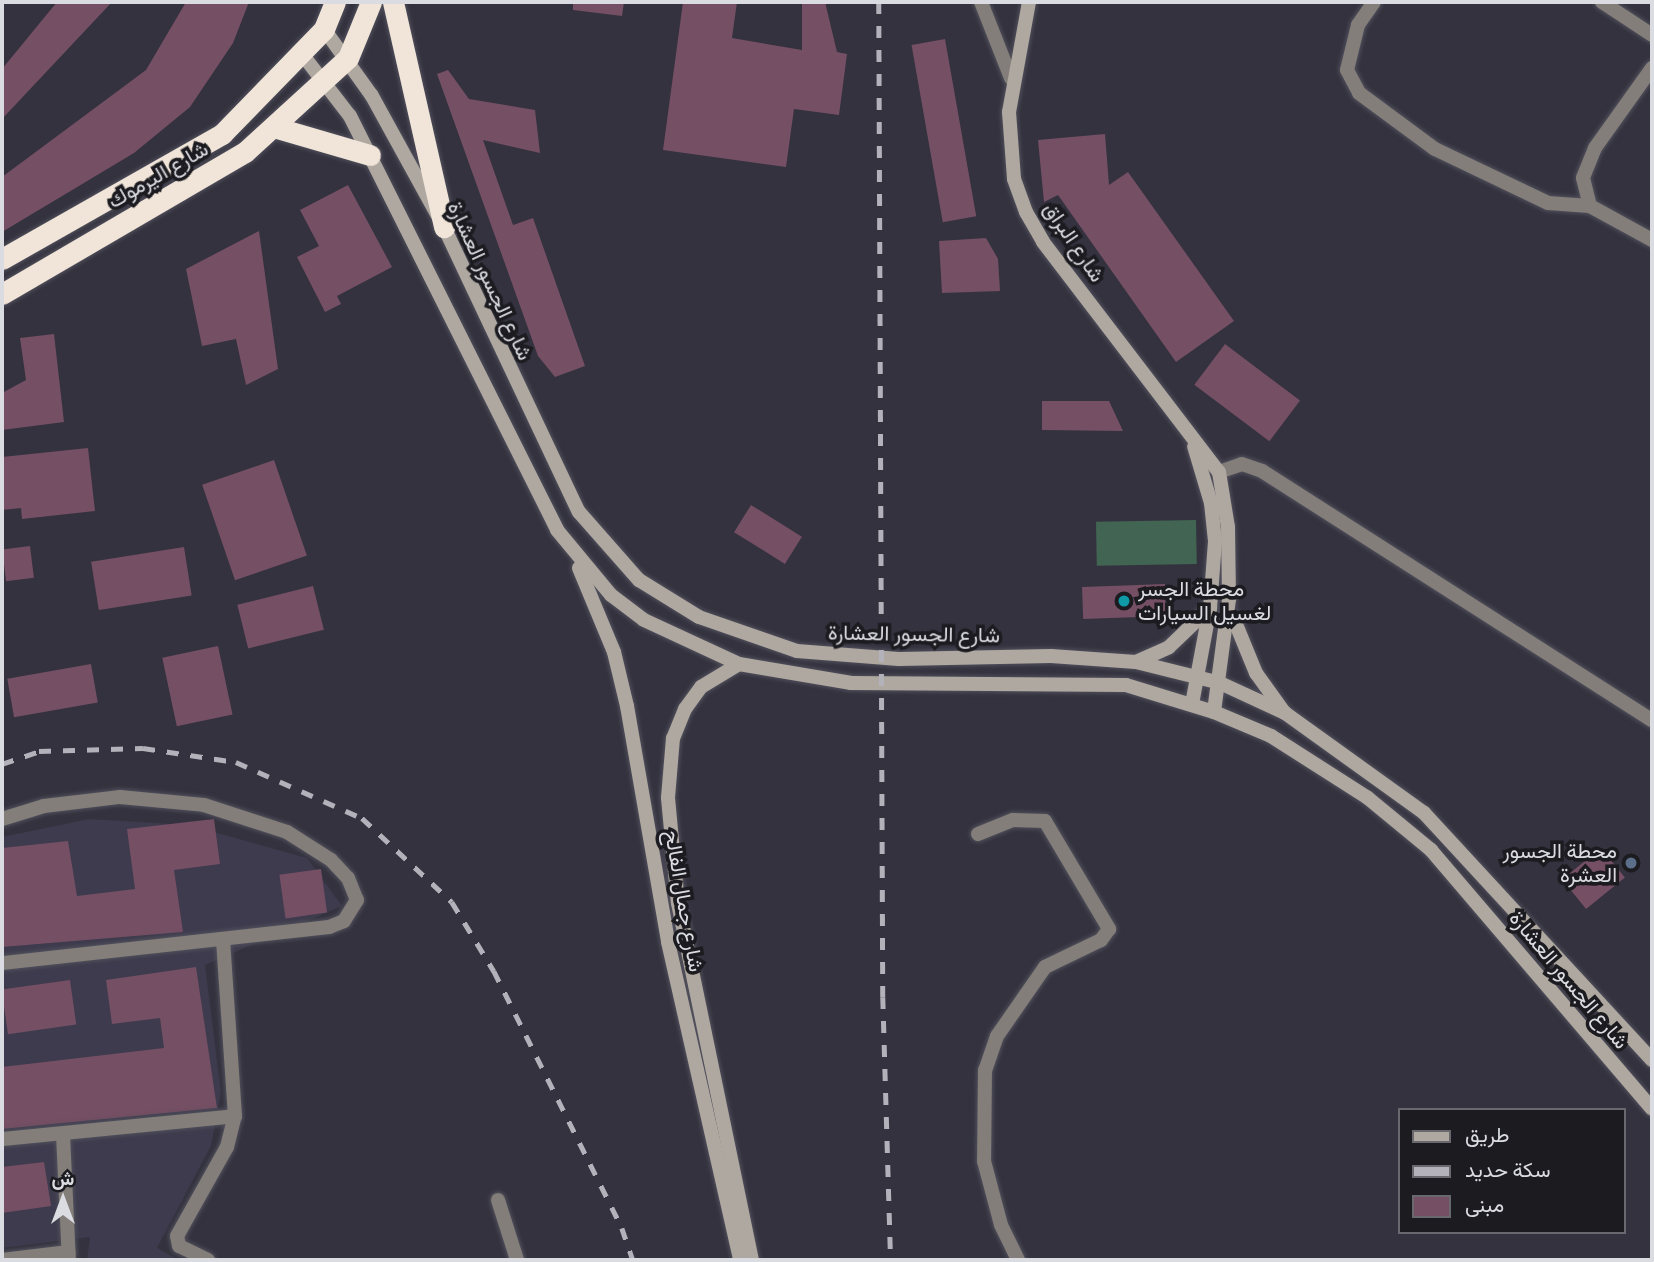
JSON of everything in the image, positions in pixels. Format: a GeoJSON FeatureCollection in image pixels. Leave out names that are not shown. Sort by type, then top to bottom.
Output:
{"type":"FeatureCollection","features":[{"type":"Feature","properties":{"kind":"highway","name":"شارع اليرموك"},"geometry":{"type":"LineString","coordinates":[[2,259],[222,134],[324,29],[335,2]]}},
{"type":"Feature","properties":{"kind":"highway","name":"شارع اليرموك"},"geometry":{"type":"LineString","coordinates":[[2,294],[211,174],[274,127],[326,82],[348,58],[371,2]]}},
{"type":"Feature","properties":{"kind":"highway"},"geometry":{"type":"LineString","coordinates":[[393,2],[444,228]]}},
{"type":"Feature","properties":{"kind":"highway"},"geometry":{"type":"LineString","coordinates":[[274,127],[370,155]]}},
{"type":"Feature","properties":{"kind":"main road","name":"شارع البراق"},"geometry":{"type":"LineString","coordinates":[[1029,2],[1011,78],[1010,140],[1026,212],[1043,242],[1219,472],[1228,527],[1229,599],[1220,683],[1213,712]]}},
{"type":"Feature","properties":{"kind":"main road","name":"شارع الجسور العشارة"},"geometry":{"type":"LineString","coordinates":[[324,29],[348,58],[444,228],[579,512],[615,559],[664,598],[743,635],[797,651],[899,659],[1051,656],[1136,662],[1220,683],[1285,713],[1424,813],[1652,1060]]}},
{"type":"Feature","properties":{"kind":"main road"},"geometry":{"type":"LineString","coordinates":[[302,54],[326,82]]}},
{"type":"Feature","properties":{"kind":"main road","name":"شارع الجسور العشارة"},"geometry":{"type":"LineString","coordinates":[[326,82],[370,155],[573,554],[590,576],[644,620],[739,664],[851,683],[1105,683],[1192,704],[1213,712],[1320,766],[1430,850],[1652,1110]]}},
{"type":"Feature","properties":{"kind":"main road","name":"شارع البراق"},"geometry":{"type":"LineString","coordinates":[[1191,434],[1211,503],[1210,608],[1192,704]]}},
{"type":"Feature","properties":{"kind":"main road","name":"شارع جمال الفالح"},"geometry":{"type":"LineString","coordinates":[[573,554],[623,687],[668,942],[740,1260]]}},
{"type":"Feature","properties":{"kind":"main road"},"geometry":{"type":"LineString","coordinates":[[1229,599],[1236,635],[1285,713]]}},
{"type":"Feature","properties":{"kind":"main road"},"geometry":{"type":"LineString","coordinates":[[1136,662],[1170,647],[1210,608]]}},
{"type":"Feature","properties":{"kind":"main road","name":"شارع جمال الفالح"},"geometry":{"type":"LineString","coordinates":[[739,664],[701,687],[685,709],[673,738],[668,798],[678,903],[752,1260]]}},
{"type":"Feature","properties":{"kind":"street"},"geometry":{"type":"LineString","coordinates":[[981,2],[1011,78]]}},
{"type":"Feature","properties":{"kind":"street"},"geometry":{"type":"LineString","coordinates":[[1374,2],[1358,25],[1347,70],[1359,93],[1435,149],[1548,203],[1590,206],[1652,240]]}},
{"type":"Feature","properties":{"kind":"street"},"geometry":{"type":"LineString","coordinates":[[1602,2],[1652,35]]}},
{"type":"Feature","properties":{"kind":"street"},"geometry":{"type":"LineString","coordinates":[[1590,206],[1583,178],[1595,148],[1652,68]]}},
{"type":"Feature","properties":{"kind":"street"},"geometry":{"type":"LineString","coordinates":[[1219,472],[1242,464],[1262,471],[1652,720]]}},
{"type":"Feature","properties":{"kind":"street"},"geometry":{"type":"LineString","coordinates":[[2,819],[44,806],[120,797],[204,805],[287,832],[331,860],[354,890],[355,910],[329,927],[223,941],[2,963]]}},
{"type":"Feature","properties":{"kind":"street"},"geometry":{"type":"LineString","coordinates":[[978,834],[1013,820],[1045,821],[1109,929],[1101,940],[1054,960],[1037,976],[997,1036],[985,1070],[984,1161],[1001,1225],[1018,1260]]}},
{"type":"Feature","properties":{"kind":"street"},"geometry":{"type":"LineString","coordinates":[[208,1260],[179,1246],[177,1236],[227,1147],[235,1116],[223,941]]}},
{"type":"Feature","properties":{"kind":"street"},"geometry":{"type":"LineString","coordinates":[[2,1139],[235,1116]]}},
{"type":"Feature","properties":{"kind":"street"},"geometry":{"type":"LineString","coordinates":[[2,1260],[69,1256],[63,1135]]}},
{"type":"Feature","properties":{"kind":"street"},"geometry":{"type":"LineString","coordinates":[[498,1200],[517,1260]]}},
{"type":"Feature","properties":{"kind":"shaded area"},"geometry":{"type":"Polygon","coordinates":[[[89,819],[189,825],[307,858],[342,906],[205,965],[221,1092],[211,1146],[157,1248],[179,1260],[87,1260],[90,1237],[2,1248],[2,837],[89,819]]]}},
{"type":"Feature","properties":{"kind":"green space"},"geometry":{"type":"Polygon","coordinates":[[[1196,520],[1197,564],[1097,566],[1096,522],[1196,520]]]}},
{"type":"Feature","properties":{"kind":"building"},"geometry":{"type":"Polygon","coordinates":[[[57,2],[112,2],[2,119],[2,69],[57,2]]]}},
{"type":"Feature","properties":{"kind":"building"},"geometry":{"type":"Polygon","coordinates":[[[186,2],[249,2],[233,43],[190,107],[134,153],[2,232],[2,177],[146,70],[186,2]]]}},
{"type":"Feature","properties":{"kind":"building"},"geometry":{"type":"Polygon","coordinates":[[[573,2],[624,2],[622,16],[573,10],[573,2]]]}},
{"type":"Feature","properties":{"kind":"building"},"geometry":{"type":"Polygon","coordinates":[[[683,2],[737,2],[732,38],[802,50],[802,2],[825,2],[837,52],[847,54],[839,115],[794,109],[786,167],[663,150],[683,2]]]}},
{"type":"Feature","properties":{"kind":"building"},"geometry":{"type":"Polygon","coordinates":[[[945,39],[976,216],[943,222],[912,45],[945,39]]]}},
{"type":"Feature","properties":{"kind":"building"},"geometry":{"type":"Polygon","coordinates":[[[448,70],[469,99],[535,110],[540,153],[483,140],[513,225],[533,218],[585,366],[555,377],[538,356],[437,74],[448,70]]]}},
{"type":"Feature","properties":{"kind":"building"},"geometry":{"type":"Polygon","coordinates":[[[1105,134],[1109,185],[1128,172],[1234,321],[1176,362],[1058,195],[1044,202],[1038,140],[1105,134]]]}},
{"type":"Feature","properties":{"kind":"building"},"geometry":{"type":"Polygon","coordinates":[[[348,185],[392,267],[337,296],[341,304],[325,312],[297,257],[319,246],[300,210],[348,185]]]}},
{"type":"Feature","properties":{"kind":"building"},"geometry":{"type":"Polygon","coordinates":[[[259,231],[278,369],[246,385],[236,339],[202,346],[186,269],[259,231]]]}},
{"type":"Feature","properties":{"kind":"building"},"geometry":{"type":"Polygon","coordinates":[[[986,238],[998,259],[1000,291],[942,293],[939,241],[986,238]]]}},
{"type":"Feature","properties":{"kind":"building"},"geometry":{"type":"Polygon","coordinates":[[[54,334],[64,422],[2,430],[2,393],[26,380],[20,338],[54,334]]]}},
{"type":"Feature","properties":{"kind":"building"},"geometry":{"type":"Polygon","coordinates":[[[1225,344],[1300,401],[1269,441],[1194,385],[1225,344]]]}},
{"type":"Feature","properties":{"kind":"building"},"geometry":{"type":"Polygon","coordinates":[[[1042,401],[1109,401],[1123,431],[1042,430],[1042,401]]]}},
{"type":"Feature","properties":{"kind":"building"},"geometry":{"type":"Polygon","coordinates":[[[88,448],[95,511],[22,519],[21,508],[2,510],[2,457],[88,448]]]}},
{"type":"Feature","properties":{"kind":"building"},"geometry":{"type":"Polygon","coordinates":[[[274,460],[307,555],[235,580],[202,485],[274,460]]]}},
{"type":"Feature","properties":{"kind":"building"},"geometry":{"type":"Polygon","coordinates":[[[751,505],[802,537],[785,564],[734,532],[751,505]]]}},
{"type":"Feature","properties":{"kind":"building"},"geometry":{"type":"Polygon","coordinates":[[[30,546],[34,578],[6,581],[2,549],[30,546]]]}},
{"type":"Feature","properties":{"kind":"building"},"geometry":{"type":"Polygon","coordinates":[[[184,547],[192,595],[99,610],[91,562],[184,547]]]}},
{"type":"Feature","properties":{"kind":"building","name":"محطة الجسر لغسيل السيارات"},"geometry":{"type":"Polygon","coordinates":[[[1165,584],[1166,616],[1083,619],[1082,587],[1165,584]]]}},
{"type":"Feature","properties":{"kind":"building"},"geometry":{"type":"Polygon","coordinates":[[[313,586],[324,630],[248,649],[237,605],[313,586]]]}},
{"type":"Feature","properties":{"kind":"building"},"geometry":{"type":"Polygon","coordinates":[[[218,646],[233,714],[177,726],[162,658],[218,646]]]}},
{"type":"Feature","properties":{"kind":"building"},"geometry":{"type":"Polygon","coordinates":[[[91,664],[98,702],[14,717],[7,679],[91,664]]]}},
{"type":"Feature","properties":{"kind":"building"},"geometry":{"type":"Polygon","coordinates":[[[214,819],[220,864],[174,870],[183,932],[2,947],[2,848],[68,841],[77,896],[135,889],[127,829],[214,819]]]}},
{"type":"Feature","properties":{"kind":"building"},"geometry":{"type":"Polygon","coordinates":[[[1601,848],[1625,878],[1586,909],[1562,879],[1601,848]]]}},
{"type":"Feature","properties":{"kind":"building"},"geometry":{"type":"Polygon","coordinates":[[[321,869],[327,913],[286,918],[279,875],[321,869]]]}},
{"type":"Feature","properties":{"kind":"building"},"geometry":{"type":"Polygon","coordinates":[[[196,967],[217,1108],[2,1129],[2,1067],[164,1048],[160,1018],[112,1024],[106,980],[196,967]]]}},
{"type":"Feature","properties":{"kind":"building"},"geometry":{"type":"Polygon","coordinates":[[[70,980],[76,1025],[8,1034],[2,990],[70,980]]]}},
{"type":"Feature","properties":{"kind":"building"},"geometry":{"type":"Polygon","coordinates":[[[44,1162],[51,1206],[2,1213],[2,1167],[44,1162]]]}},
{"type":"Feature","properties":{"kind":"railway"},"geometry":{"type":"LineString","coordinates":[[879,2],[883,997],[891,1260]]}},
{"type":"Feature","properties":{"kind":"railway"},"geometry":{"type":"LineString","coordinates":[[2,764],[39,751],[143,748],[236,762],[362,818],[452,902],[494,971],[622,1228],[633,1260]]}},
{"type":"Feature","properties":{"kind":"place","name":"محطة الجسر لغسيل السيارات"},"geometry":{"type":"Point","coordinates":[1124,601]}},
{"type":"Feature","properties":{"kind":"place","name":"محطة الجسور العشرة"},"geometry":{"type":"Point","coordinates":[1631,863]}}]}
